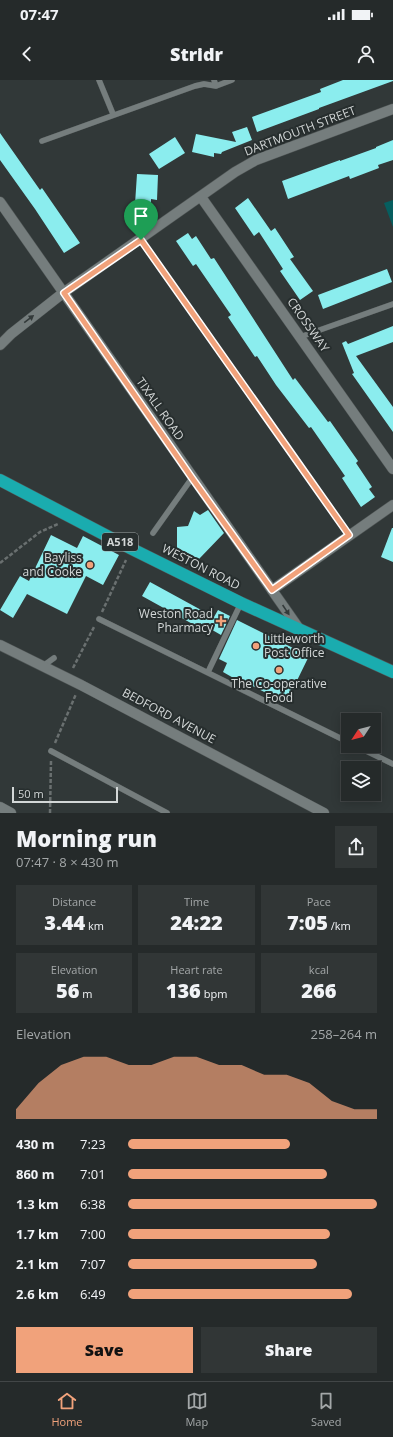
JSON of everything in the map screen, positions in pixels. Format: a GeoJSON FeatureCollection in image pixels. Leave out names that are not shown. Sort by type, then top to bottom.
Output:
{"type":"FeatureCollection","features":[{"type":"Feature","properties":{"kind":"highway","name":"WESTON ROAD"},"geometry":{"type":"LineString","coordinates":[[0,480],[71,518],[241,603],[393,672]]}},
{"type":"Feature","properties":{"kind":"street","name":"DARTMOUTH STREET"},"geometry":{"type":"LineString","coordinates":[[0,345],[11,334],[64,293],[141,240],[235,172],[256,160],[393,110]]}},
{"type":"Feature","properties":{"kind":"street","name":"CROSSWAY"},"geometry":{"type":"LineString","coordinates":[[201,197],[393,469]]}},
{"type":"Feature","properties":{"kind":"street","name":"TIXALL ROAD"},"geometry":{"type":"LineString","coordinates":[[0,202],[300,630]]}},
{"type":"Feature","properties":{"kind":"street"},"geometry":{"type":"LineString","coordinates":[[272,590],[393,505]]}},
{"type":"Feature","properties":{"kind":"street","name":"BEDFORD AVENUE"},"geometry":{"type":"LineString","coordinates":[[0,645],[81,684],[324,813]]}},
{"type":"Feature","properties":{"kind":"street"},"geometry":{"type":"LineString","coordinates":[[0,807],[11,813]]}},
{"type":"Feature","properties":{"kind":"lane"},"geometry":{"type":"LineString","coordinates":[[99,80],[113,114]]}},
{"type":"Feature","properties":{"kind":"lane"},"geometry":{"type":"LineString","coordinates":[[42,141],[113,114],[195,86],[232,80]]}},
{"type":"Feature","properties":{"kind":"lane"},"geometry":{"type":"LineString","coordinates":[[141,240],[349,535]]}},
{"type":"Feature","properties":{"kind":"lane"},"geometry":{"type":"LineString","coordinates":[[300,337],[393,304]]}},
{"type":"Feature","properties":{"kind":"lane"},"geometry":{"type":"LineString","coordinates":[[153,533],[192,478]]}},
{"type":"Feature","properties":{"kind":"lane"},"geometry":{"type":"LineString","coordinates":[[208,672],[241,603]]}},
{"type":"Feature","properties":{"kind":"lane"},"geometry":{"type":"LineString","coordinates":[[99,619],[341,738]]}},
{"type":"Feature","properties":{"kind":"lane"},"geometry":{"type":"LineString","coordinates":[[43,666],[54,658]]}},
{"type":"Feature","properties":{"kind":"lane"},"geometry":{"type":"LineString","coordinates":[[51,751],[167,813]]}},
{"type":"Feature","properties":{"kind":"lane"},"geometry":{"type":"LineString","coordinates":[[370,753],[393,764]]}},
{"type":"Feature","properties":{"kind":"path"},"geometry":{"type":"LineString","coordinates":[[0,564],[40,532],[71,518]]}},
{"type":"Feature","properties":{"kind":"shaded area"},"geometry":{"type":"Polygon","coordinates":[[[393,200],[393,227],[384,203],[393,200]]]}},
{"type":"Feature","properties":{"kind":"building"},"geometry":{"type":"Polygon","coordinates":[[[343,80],[393,81],[257,132],[252,117],[321,92],[320,89],[343,80]]]}},
{"type":"Feature","properties":{"kind":"building"},"geometry":{"type":"Polygon","coordinates":[[[247,127],[252,140],[222,152],[221,154],[214,153],[214,157],[192,152],[196,134],[236,142],[232,132],[247,127]]]}},
{"type":"Feature","properties":{"kind":"building"},"geometry":{"type":"Polygon","coordinates":[[[0,133],[40,190],[42,188],[80,243],[64,253],[0,160],[0,133]]]}},
{"type":"Feature","properties":{"kind":"building"},"geometry":{"type":"Polygon","coordinates":[[[175,137],[185,153],[159,169],[149,154],[175,137]]]}},
{"type":"Feature","properties":{"kind":"building"},"geometry":{"type":"Polygon","coordinates":[[[393,140],[393,160],[378,165],[379,168],[350,179],[349,176],[288,199],[282,181],[376,148],[393,140]]]}},
{"type":"Feature","properties":{"kind":"building"},"geometry":{"type":"Polygon","coordinates":[[[137,174],[158,175],[157,200],[151,199],[151,205],[135,204],[137,174]]]}},
{"type":"Feature","properties":{"kind":"building"},"geometry":{"type":"Polygon","coordinates":[[[248,198],[271,231],[275,228],[294,257],[290,259],[313,291],[300,300],[280,271],[283,269],[259,232],[254,236],[235,208],[248,198]]]}},
{"type":"Feature","properties":{"kind":"building"},"geometry":{"type":"Polygon","coordinates":[[[188,233],[192,239],[196,236],[211,259],[214,258],[293,380],[295,378],[328,422],[330,421],[358,461],[356,463],[372,487],[369,489],[375,497],[361,507],[342,478],[345,476],[311,427],[309,428],[276,385],[257,356],[255,357],[228,317],[231,315],[196,264],[193,266],[176,241],[188,233]]]}},
{"type":"Feature","properties":{"kind":"building"},"geometry":{"type":"Polygon","coordinates":[[[387,269],[392,282],[323,309],[318,295],[387,269]]]}},
{"type":"Feature","properties":{"kind":"building"},"geometry":{"type":"Polygon","coordinates":[[[393,326],[393,342],[356,356],[393,407],[393,432],[352,374],[354,373],[342,343],[346,341],[348,344],[393,326]]]}},
{"type":"Feature","properties":{"kind":"building"},"geometry":{"type":"Polygon","coordinates":[[[208,510],[224,533],[199,559],[177,548],[177,527],[188,526],[194,511],[200,515],[208,510]]]}},
{"type":"Feature","properties":{"kind":"building"},"geometry":{"type":"Polygon","coordinates":[[[393,528],[393,562],[381,557],[393,528]]]}},
{"type":"Feature","properties":{"kind":"building"},"geometry":{"type":"Polygon","coordinates":[[[51,535],[77,548],[83,536],[119,555],[103,585],[86,576],[67,614],[27,594],[13,618],[0,610],[20,576],[29,581],[51,535]]]}},
{"type":"Feature","properties":{"kind":"building"},"geometry":{"type":"Polygon","coordinates":[[[150,582],[214,617],[218,610],[230,616],[221,635],[200,623],[198,627],[142,596],[150,582]]]}},
{"type":"Feature","properties":{"kind":"building"},"geometry":{"type":"Polygon","coordinates":[[[237,620],[309,656],[286,703],[223,672],[227,663],[219,659],[237,620]]]}},
{"type":"Feature","properties":{"kind":"place","name":"Bayliss and Cooke"},"geometry":{"type":"Point","coordinates":[90,565]}},
{"type":"Feature","properties":{"kind":"place","name":"Weston Road Pharmacy"},"geometry":{"type":"Point","coordinates":[221,621]}},
{"type":"Feature","properties":{"kind":"place","name":"Littleworth Post Office"},"geometry":{"type":"Point","coordinates":[256,646]}},
{"type":"Feature","properties":{"kind":"place","name":"The Co-operative Food"},"geometry":{"type":"Point","coordinates":[279,670]}},
{"type":"Feature","properties":{"kind":"route"},"geometry":{"type":"LineString","coordinates":[[141,240],[349,535],[272,590],[192,478],[64,293],[141,240]]}}]}
